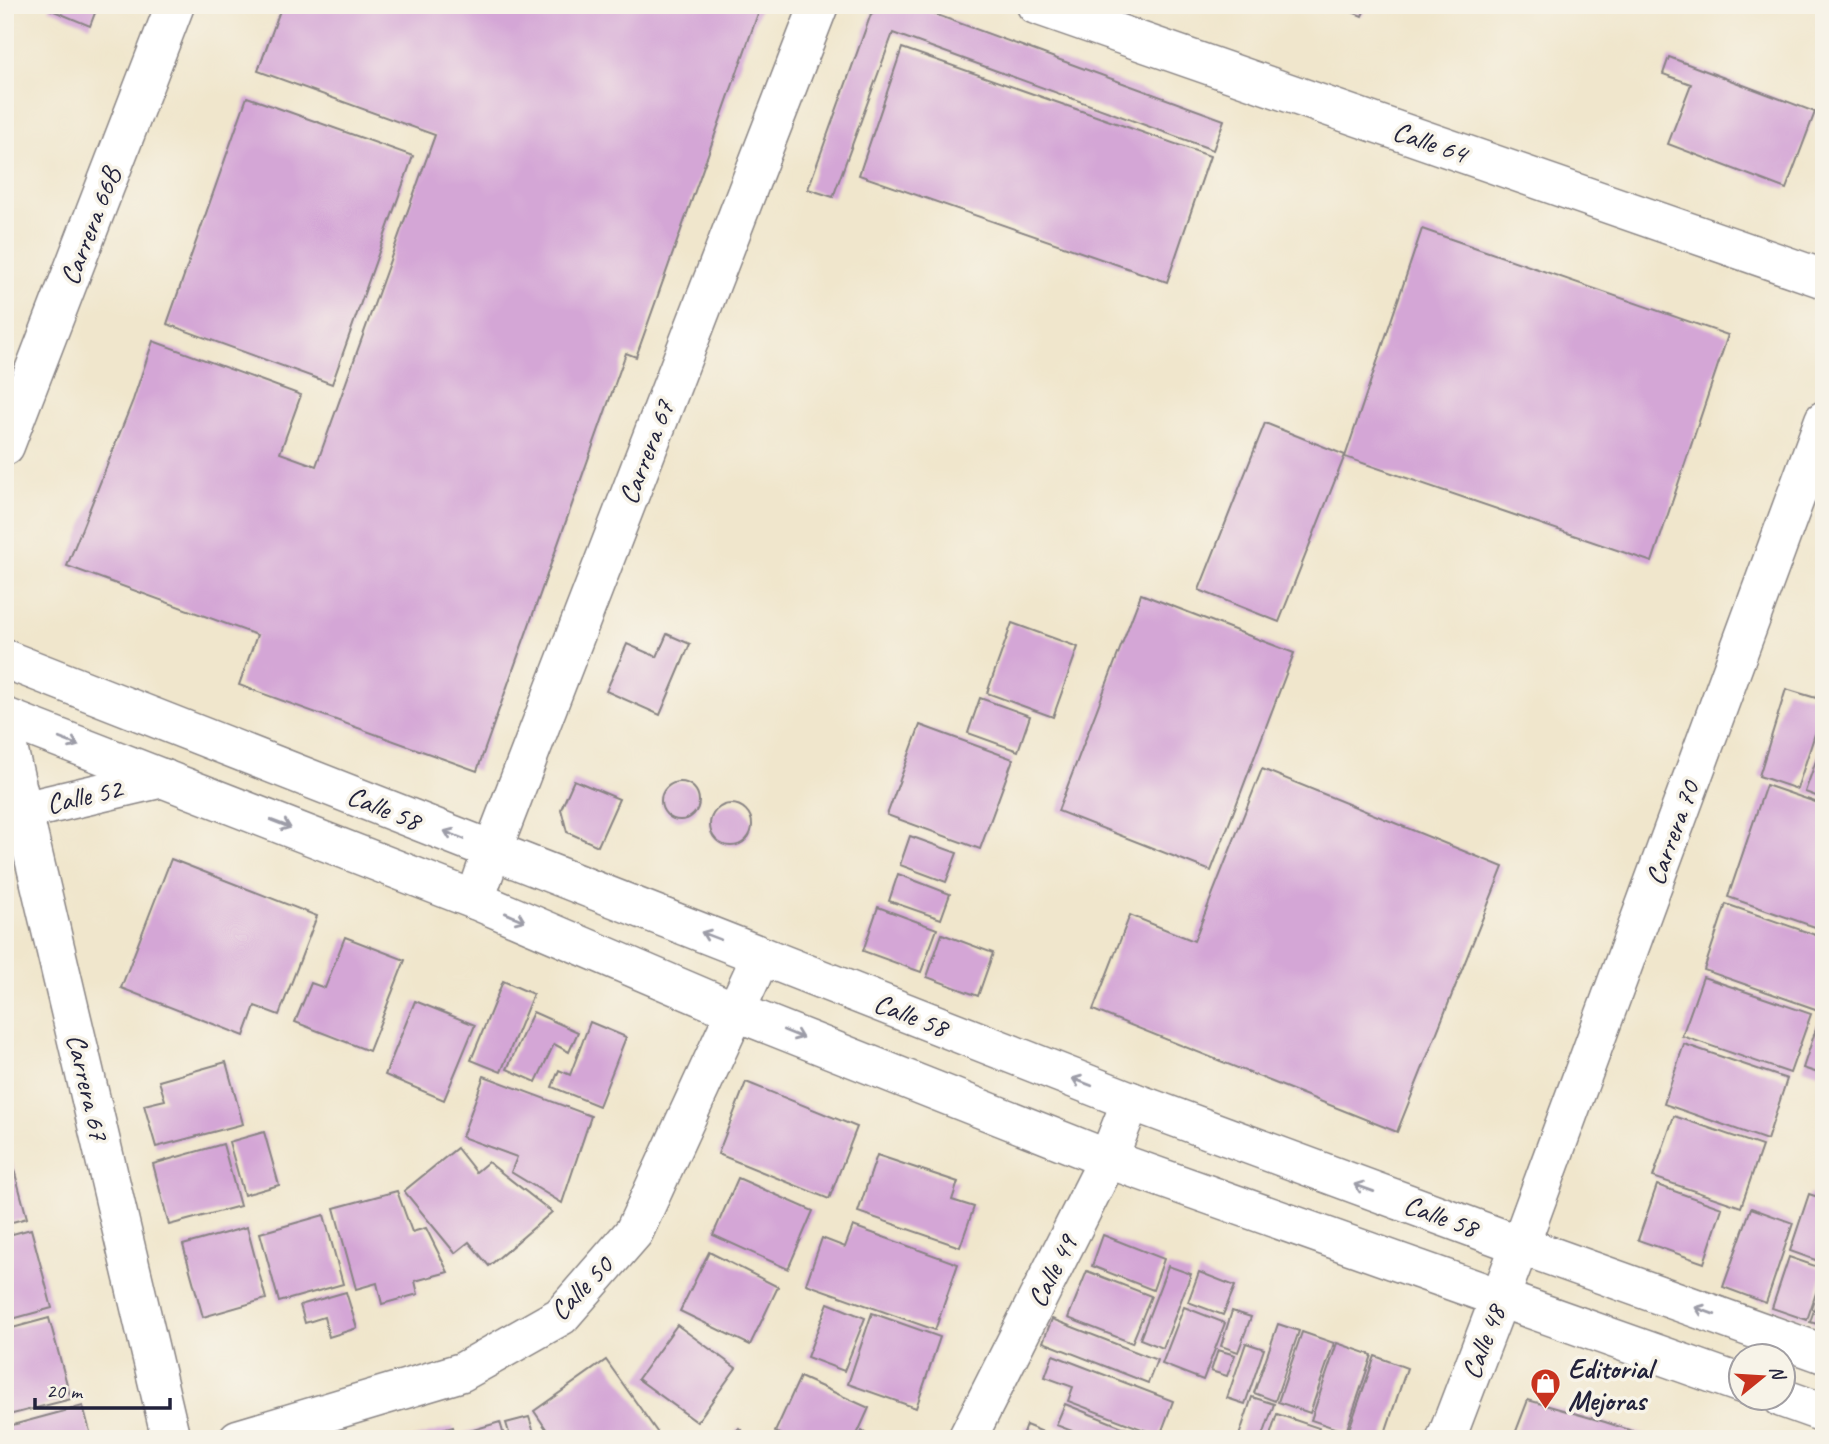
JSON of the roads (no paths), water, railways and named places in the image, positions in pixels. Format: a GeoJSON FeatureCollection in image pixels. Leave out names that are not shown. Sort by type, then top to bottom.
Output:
{"type":"FeatureCollection","features":[{"type":"Feature","properties":{"kind":"street","name":"Carrera 66B"},"geometry":{"type":"LineString","coordinates":[[5,446],[176,5]]}},
{"type":"Feature","properties":{"kind":"street","name":"Carrera 67"},"geometry":{"type":"LineString","coordinates":[[475,900],[819,5]]}},
{"type":"Feature","properties":{"kind":"street","name":"Calle 64"},"geometry":{"type":"LineString","coordinates":[[1036,5],[1824,279]]}},
{"type":"Feature","properties":{"kind":"street","name":"Carrera 70"},"geometry":{"type":"LineString","coordinates":[[1520,1245],[1824,420]]}},
{"type":"Feature","properties":{"kind":"street","name":"Calle 58"},"geometry":{"type":"LineString","coordinates":[[5,659],[1131,1101],[1824,1354]]}},
{"type":"Feature","properties":{"kind":"street","name":"Calle 58"},"geometry":{"type":"LineString","coordinates":[[5,717],[475,900],[737,1012],[1108,1159],[1728,1379]]}},
{"type":"Feature","properties":{"kind":"street","name":"Carrera 67"},"geometry":{"type":"LineString","coordinates":[[5,735],[14,813],[171,1439]]}},
{"type":"Feature","properties":{"kind":"street","name":"Calle 52"},"geometry":{"type":"LineString","coordinates":[[14,813],[163,778]]}},
{"type":"Feature","properties":{"kind":"street","name":"Calle 50"},"geometry":{"type":"LineString","coordinates":[[238,1439],[463,1372],[561,1316],[634,1232],[761,956]]}},
{"type":"Feature","properties":{"kind":"street","name":"Calle 49"},"geometry":{"type":"LineString","coordinates":[[967,1439],[1108,1159],[1131,1101]]}},
{"type":"Feature","properties":{"kind":"street","name":"Calle 48"},"geometry":{"type":"LineString","coordinates":[[1446,1439],[1520,1245]]}},
{"type":"Feature","properties":{"kind":"street"},"geometry":{"type":"LineString","coordinates":[[1798,1404],[1824,1413]]}},
{"type":"Feature","properties":{"kind":"place","name":"Editorial Mejoras"},"geometry":{"type":"Point","coordinates":[1545,1411]}}]}
